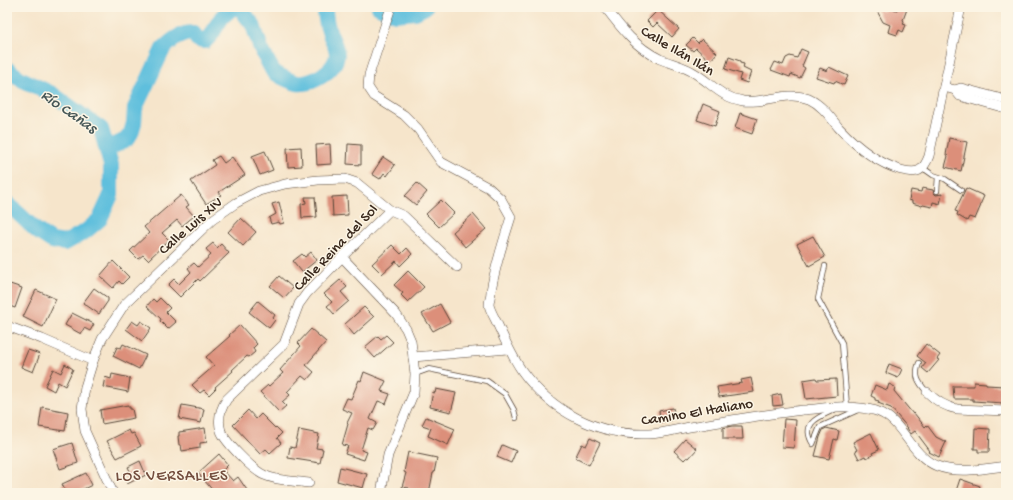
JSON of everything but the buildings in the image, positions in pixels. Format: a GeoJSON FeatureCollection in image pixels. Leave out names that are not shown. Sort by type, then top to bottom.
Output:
{"type":"FeatureCollection","features":[{"type":"Feature","properties":{"kind":"street","name":"Camino El Italiano"},"geometry":{"type":"LineString","coordinates":[[390,7],[368,76],[368,87],[374,96],[404,115],[418,129],[441,162],[489,188],[501,199],[511,217],[499,256],[489,306],[508,349],[516,361],[529,379],[555,404],[580,421],[591,426],[617,432],[638,434],[661,433],[754,416],[843,407],[862,409],[879,412],[887,416],[921,456],[936,466],[945,469],[963,470],[1006,466]]}},
{"type":"Feature","properties":{"kind":"street","name":"Calle Ilán Ilán"},"geometry":{"type":"LineString","coordinates":[[605,7],[623,31],[640,47],[661,59],[680,65],[695,73],[712,88],[723,94],[731,98],[750,102],[792,96],[808,99],[823,108],[848,138],[870,155],[894,168],[918,172],[923,168]]}},
{"type":"Feature","properties":{"kind":"street"},"geometry":{"type":"LineString","coordinates":[[923,168],[929,156],[960,7]]}},
{"type":"Feature","properties":{"kind":"street"},"geometry":{"type":"LineString","coordinates":[[944,87],[955,90],[961,88],[1006,100]]}},
{"type":"Feature","properties":{"kind":"street"},"geometry":{"type":"LineString","coordinates":[[955,90],[960,96],[1006,108]]}},
{"type":"Feature","properties":{"kind":"street","name":"Calle Luis XIV"},"geometry":{"type":"LineString","coordinates":[[113,493],[85,431],[82,409],[85,387],[102,339],[124,305],[212,220],[236,203],[259,191],[285,184],[344,179],[357,183],[390,210],[404,216],[457,267]]}},
{"type":"Feature","properties":{"kind":"street","name":"Calle Reina del Sol"},"geometry":{"type":"LineString","coordinates":[[309,483],[263,475],[253,468],[238,452],[222,431],[220,418],[222,408],[227,399],[284,344],[299,304],[307,293],[390,210]]}},
{"type":"Feature","properties":{"kind":"street"},"geometry":{"type":"LineString","coordinates":[[342,257],[396,314],[406,329],[411,341],[415,374],[414,392],[388,454],[381,493]]}},
{"type":"Feature","properties":{"kind":"street"},"geometry":{"type":"LineString","coordinates":[[7,326],[93,361]]}},
{"type":"Feature","properties":{"kind":"street"},"geometry":{"type":"LineString","coordinates":[[413,357],[508,349]]}},
{"type":"Feature","properties":{"kind":"street"},"geometry":{"type":"LineString","coordinates":[[927,392],[942,404],[957,410],[1006,411]]}},
{"type":"Feature","properties":{"kind":"lane"},"geometry":{"type":"LineString","coordinates":[[923,168],[933,175],[945,179],[961,190]]}},
{"type":"Feature","properties":{"kind":"lane"},"geometry":{"type":"LineString","coordinates":[[937,191],[938,177]]}},
{"type":"Feature","properties":{"kind":"lane"},"geometry":{"type":"LineString","coordinates":[[825,266],[818,299],[842,343],[843,407],[820,417],[811,424],[808,434],[813,444],[820,427],[862,409]]}},
{"type":"Feature","properties":{"kind":"lane"},"geometry":{"type":"LineString","coordinates":[[918,363],[915,372],[919,382],[927,392]]}},
{"type":"Feature","properties":{"kind":"lane"},"geometry":{"type":"LineString","coordinates":[[415,374],[429,369],[487,381],[505,394],[514,410],[516,418]]}},
{"type":"Feature","properties":{"kind":"waterway"},"geometry":{"type":"LineString","coordinates":[[107,149],[126,140],[131,133],[134,123],[135,108],[163,49],[176,38],[188,33],[193,33],[198,40],[205,41],[211,35],[222,17],[232,8],[240,8],[253,25],[261,49],[274,73],[297,83],[309,82],[322,76],[332,66],[337,55],[327,25],[325,7]]}},
{"type":"Feature","properties":{"kind":"waterway"},"geometry":{"type":"LineString","coordinates":[[379,7],[395,14],[415,12],[425,7]]}},
{"type":"Feature","properties":{"kind":"waterway","name":"Río Cañas"},"geometry":{"type":"LineString","coordinates":[[7,69],[21,79],[52,94],[101,129],[111,165],[111,195],[100,219],[86,231],[65,243],[52,241],[37,231],[7,203]]}},
{"type":"Feature","properties":{"kind":"district","name":"LOS VERSALLES"},"geometry":{"type":"Point","coordinates":[172,474]}}]}
